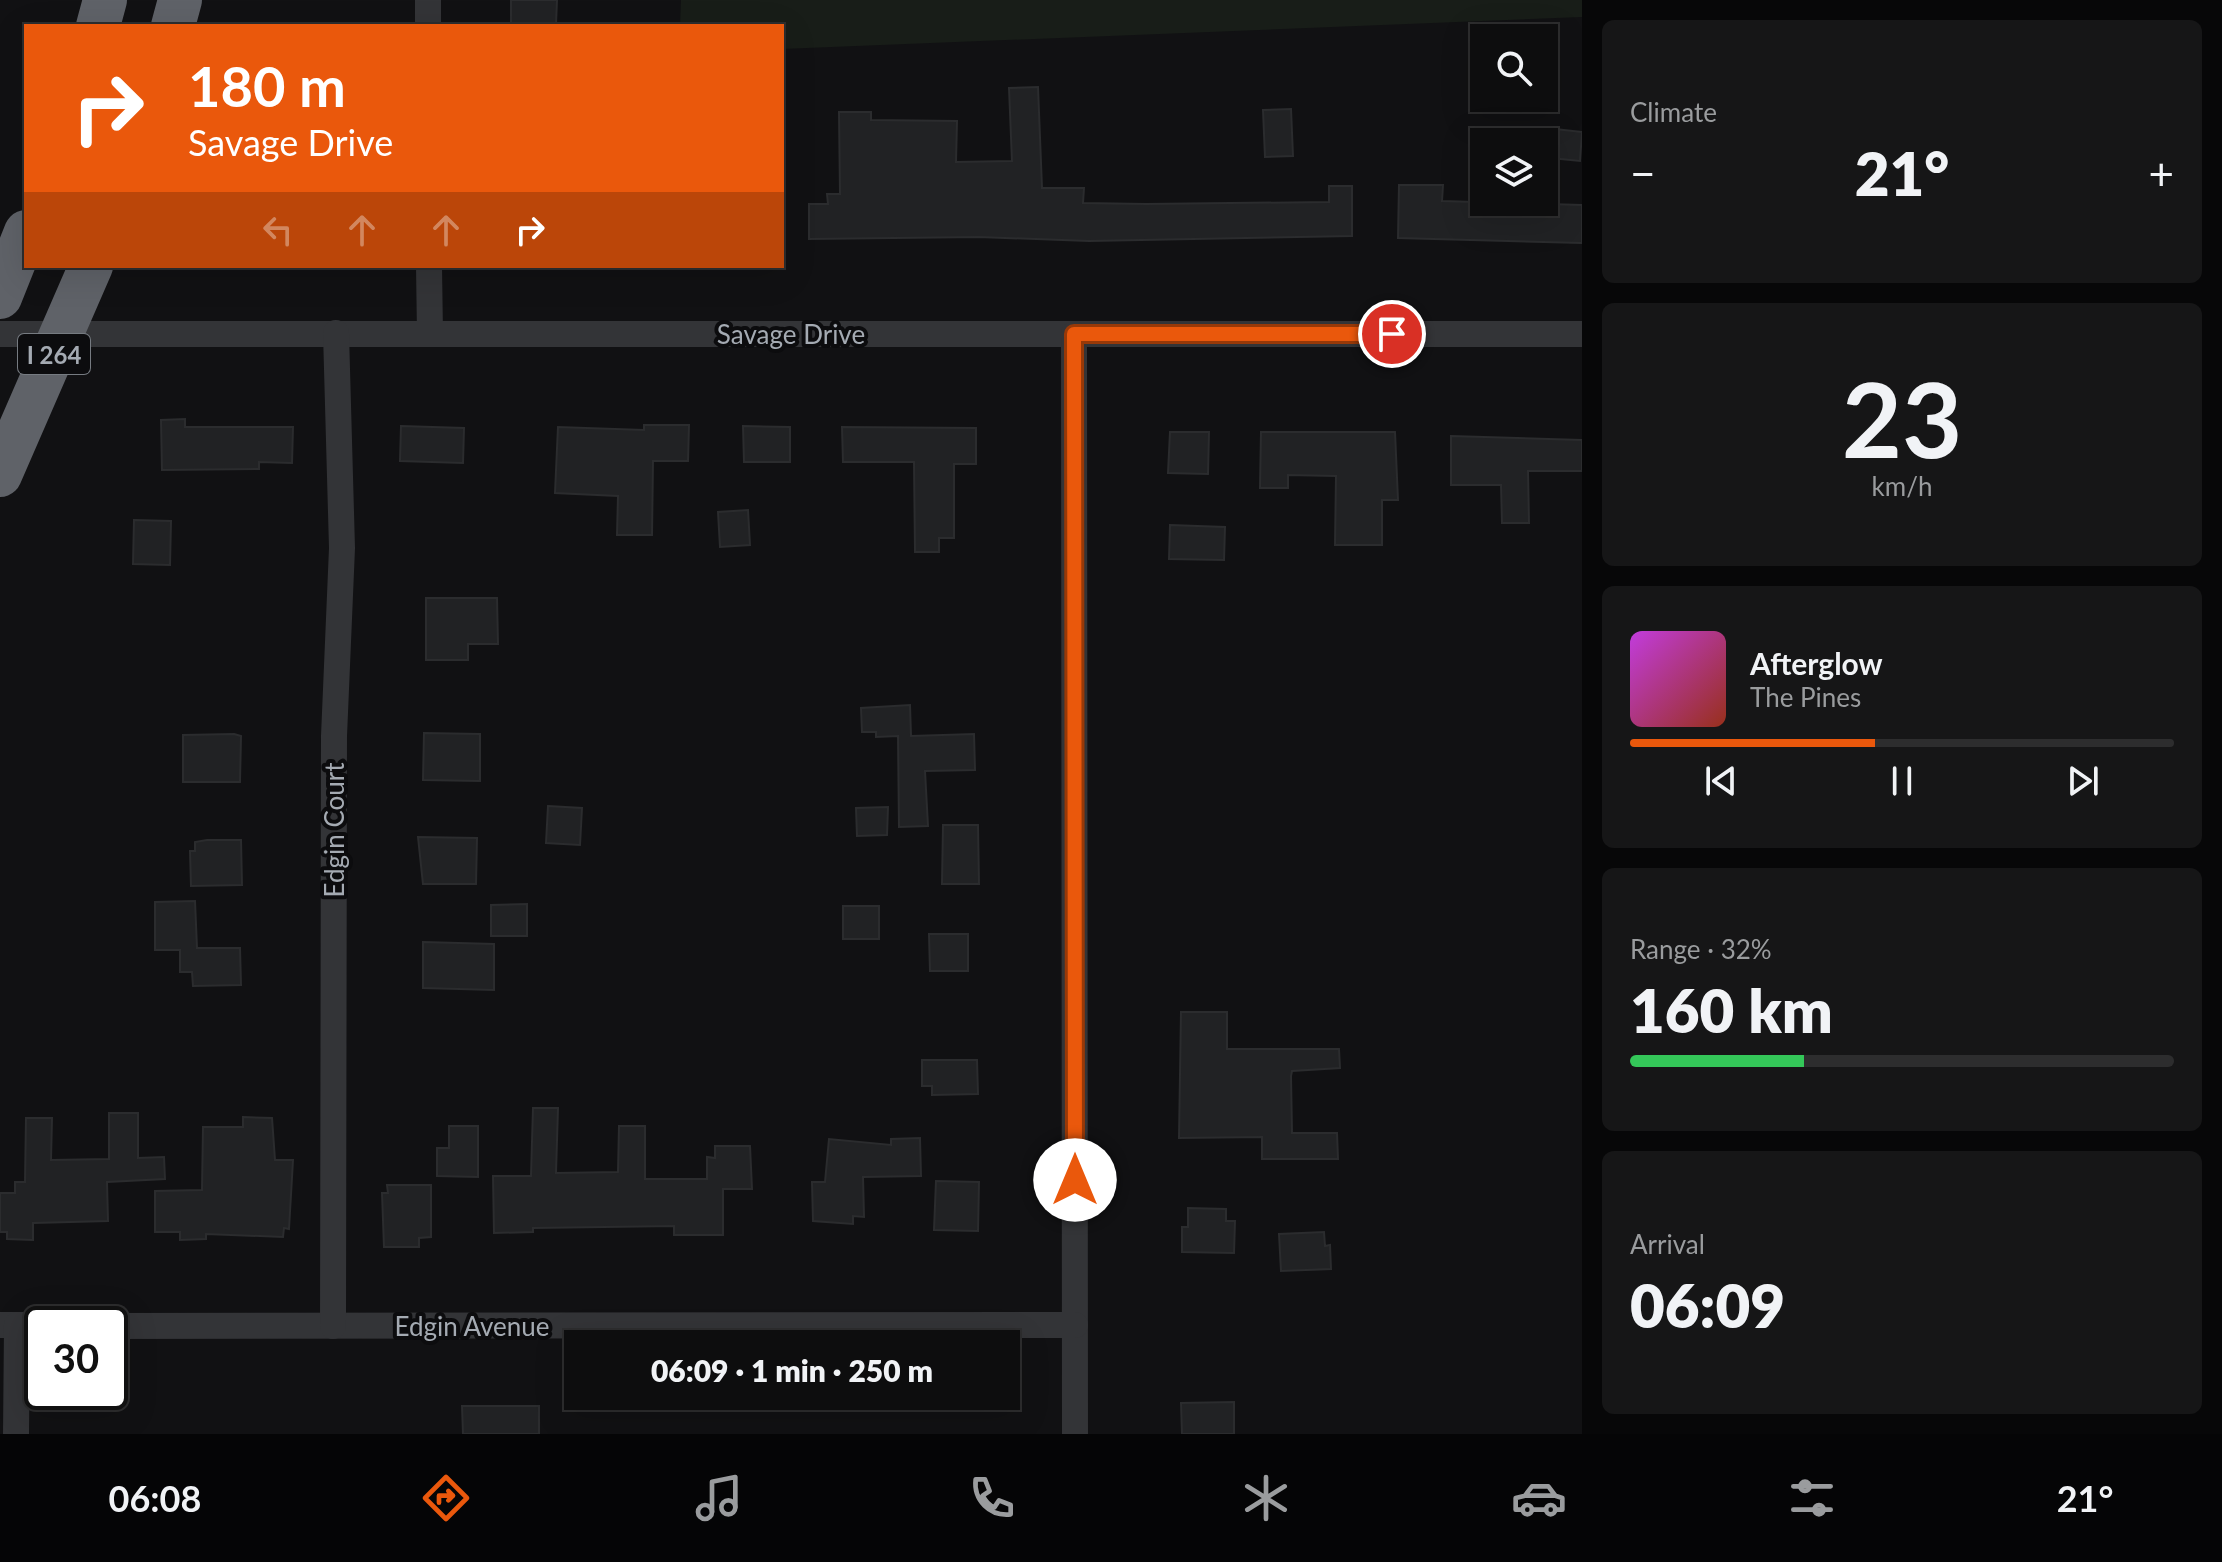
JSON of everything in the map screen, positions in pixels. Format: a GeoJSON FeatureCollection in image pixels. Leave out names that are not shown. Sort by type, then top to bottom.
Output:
{"type":"FeatureCollection","features":[{"type":"Feature","properties":{"kind":"highway"},"geometry":{"type":"LineString","coordinates":[[99,24],[105,0]]}},
{"type":"Feature","properties":{"kind":"highway"},"geometry":{"type":"LineString","coordinates":[[174,24],[180,0]]}},
{"type":"Feature","properties":{"kind":"highway"},"geometry":{"type":"LineString","coordinates":[[0,297],[24,238]]}},
{"type":"Feature","properties":{"kind":"highway","name":"I 264"},"geometry":{"type":"LineString","coordinates":[[8,458],[90,268]]}},
{"type":"Feature","properties":{"kind":"street"},"geometry":{"type":"LineString","coordinates":[[428,0],[428,24]]}},
{"type":"Feature","properties":{"kind":"street"},"geometry":{"type":"LineString","coordinates":[[429,268],[430,334]]}},
{"type":"Feature","properties":{"kind":"street","name":"Edgin Court"},"geometry":{"type":"LineString","coordinates":[[333,1326],[334,736],[342,548],[336,333]]}},
{"type":"Feature","properties":{"kind":"street","name":"Savage Drive"},"geometry":{"type":"LineString","coordinates":[[0,334],[1582,334]]}},
{"type":"Feature","properties":{"kind":"street"},"geometry":{"type":"LineString","coordinates":[[1074,334],[1075,1434]]}},
{"type":"Feature","properties":{"kind":"street"},"geometry":{"type":"LineString","coordinates":[[16,1434],[20,1325]]}},
{"type":"Feature","properties":{"kind":"street","name":"Edgin Avenue"},"geometry":{"type":"LineString","coordinates":[[128,1326],[1075,1325]]}},
{"type":"Feature","properties":{"kind":"shaded area"},"geometry":{"type":"Polygon","coordinates":[[[681,0],[1582,0],[1582,17],[784,49],[784,24],[680,24],[681,0]]]}},
{"type":"Feature","properties":{"kind":"building"},"geometry":{"type":"Polygon","coordinates":[[[511,0],[557,0],[556,24],[511,24],[511,0]]]}},
{"type":"Feature","properties":{"kind":"building"},"geometry":{"type":"Polygon","coordinates":[[[1038,87],[1042,188],[1084,188],[1083,203],[1146,204],[1329,202],[1329,186],[1352,186],[1352,236],[1089,241],[979,237],[809,239],[809,204],[828,204],[827,194],[840,194],[839,112],[871,112],[871,120],[957,121],[956,162],[1012,161],[1009,88],[1038,87]]]}},
{"type":"Feature","properties":{"kind":"building"},"geometry":{"type":"Polygon","coordinates":[[[1291,109],[1293,156],[1265,157],[1263,110],[1291,109]]]}},
{"type":"Feature","properties":{"kind":"building"},"geometry":{"type":"Polygon","coordinates":[[[1558,129],[1582,132],[1580,161],[1558,159],[1558,129]]]}},
{"type":"Feature","properties":{"kind":"building"},"geometry":{"type":"Polygon","coordinates":[[[1399,185],[1443,185],[1442,201],[1470,202],[1470,216],[1558,216],[1558,204],[1582,205],[1582,243],[1398,238],[1399,185]]]}},
{"type":"Feature","properties":{"kind":"building"},"geometry":{"type":"Polygon","coordinates":[[[185,419],[185,427],[293,427],[292,463],[259,462],[259,469],[162,470],[161,420],[185,419]]]}},
{"type":"Feature","properties":{"kind":"building"},"geometry":{"type":"Polygon","coordinates":[[[644,425],[689,425],[688,461],[653,461],[652,535],[617,535],[618,496],[555,493],[558,427],[644,430],[644,425]]]}},
{"type":"Feature","properties":{"kind":"building"},"geometry":{"type":"Polygon","coordinates":[[[401,426],[464,428],[463,463],[400,461],[401,426]]]}},
{"type":"Feature","properties":{"kind":"building"},"geometry":{"type":"Polygon","coordinates":[[[743,426],[790,427],[790,462],[744,462],[743,426]]]}},
{"type":"Feature","properties":{"kind":"building"},"geometry":{"type":"Polygon","coordinates":[[[842,427],[976,428],[976,464],[954,464],[954,538],[939,538],[939,552],[915,552],[914,462],[843,462],[842,427]]]}},
{"type":"Feature","properties":{"kind":"building"},"geometry":{"type":"Polygon","coordinates":[[[1170,432],[1209,432],[1208,474],[1168,473],[1170,432]]]}},
{"type":"Feature","properties":{"kind":"building"},"geometry":{"type":"Polygon","coordinates":[[[1261,432],[1395,432],[1398,500],[1382,500],[1382,545],[1335,545],[1336,476],[1288,475],[1288,488],[1260,488],[1261,432]]]}},
{"type":"Feature","properties":{"kind":"building"},"geometry":{"type":"Polygon","coordinates":[[[1451,436],[1582,440],[1582,471],[1528,471],[1529,523],[1502,523],[1501,485],[1451,485],[1451,436]]]}},
{"type":"Feature","properties":{"kind":"building"},"geometry":{"type":"Polygon","coordinates":[[[748,510],[750,545],[720,547],[718,512],[748,510]]]}},
{"type":"Feature","properties":{"kind":"building"},"geometry":{"type":"Polygon","coordinates":[[[134,520],[171,521],[170,565],[133,564],[134,520]]]}},
{"type":"Feature","properties":{"kind":"building"},"geometry":{"type":"Polygon","coordinates":[[[1170,525],[1225,527],[1224,560],[1169,559],[1170,525]]]}},
{"type":"Feature","properties":{"kind":"building"},"geometry":{"type":"Polygon","coordinates":[[[426,598],[497,598],[498,644],[468,644],[468,660],[426,660],[426,598]]]}},
{"type":"Feature","properties":{"kind":"building"},"geometry":{"type":"Polygon","coordinates":[[[910,705],[911,736],[974,734],[975,770],[925,771],[928,826],[899,827],[898,736],[876,737],[876,732],[862,732],[861,708],[910,705]]]}},
{"type":"Feature","properties":{"kind":"building"},"geometry":{"type":"Polygon","coordinates":[[[424,733],[480,734],[480,781],[423,780],[424,733]]]}},
{"type":"Feature","properties":{"kind":"building"},"geometry":{"type":"Polygon","coordinates":[[[183,735],[241,736],[240,782],[183,782],[183,735]]]}},
{"type":"Feature","properties":{"kind":"building"},"geometry":{"type":"Polygon","coordinates":[[[548,806],[582,808],[580,845],[546,843],[548,806]]]}},
{"type":"Feature","properties":{"kind":"building"},"geometry":{"type":"Polygon","coordinates":[[[888,807],[887,835],[857,836],[856,808],[888,807]]]}},
{"type":"Feature","properties":{"kind":"building"},"geometry":{"type":"Polygon","coordinates":[[[943,825],[978,825],[979,884],[942,884],[943,825]]]}},
{"type":"Feature","properties":{"kind":"building"},"geometry":{"type":"Polygon","coordinates":[[[418,837],[477,838],[476,884],[423,884],[418,837]]]}},
{"type":"Feature","properties":{"kind":"building"},"geometry":{"type":"Polygon","coordinates":[[[241,840],[242,885],[191,886],[190,851],[195,851],[195,842],[241,840]]]}},
{"type":"Feature","properties":{"kind":"building"},"geometry":{"type":"Polygon","coordinates":[[[195,901],[197,948],[240,948],[241,985],[193,986],[192,972],[180,972],[180,950],[155,950],[155,902],[195,901]]]}},
{"type":"Feature","properties":{"kind":"building"},"geometry":{"type":"Polygon","coordinates":[[[527,904],[527,936],[491,936],[491,905],[527,904]]]}},
{"type":"Feature","properties":{"kind":"building"},"geometry":{"type":"Polygon","coordinates":[[[843,906],[879,906],[879,939],[843,939],[843,906]]]}},
{"type":"Feature","properties":{"kind":"building"},"geometry":{"type":"Polygon","coordinates":[[[929,934],[968,934],[968,971],[930,971],[929,934]]]}},
{"type":"Feature","properties":{"kind":"building"},"geometry":{"type":"Polygon","coordinates":[[[423,942],[494,944],[494,990],[423,988],[423,942]]]}},
{"type":"Feature","properties":{"kind":"building"},"geometry":{"type":"Polygon","coordinates":[[[1181,1012],[1227,1012],[1227,1049],[1339,1049],[1340,1068],[1292,1071],[1291,1076],[1292,1133],[1337,1133],[1338,1159],[1262,1159],[1262,1137],[1179,1138],[1181,1012]]]}},
{"type":"Feature","properties":{"kind":"building"},"geometry":{"type":"Polygon","coordinates":[[[922,1060],[977,1060],[978,1094],[932,1095],[932,1086],[922,1086],[922,1060]]]}},
{"type":"Feature","properties":{"kind":"building"},"geometry":{"type":"Polygon","coordinates":[[[533,1108],[558,1108],[556,1173],[618,1172],[619,1126],[645,1126],[645,1179],[707,1179],[707,1157],[715,1158],[715,1146],[750,1146],[752,1189],[723,1189],[723,1235],[674,1235],[674,1226],[533,1228],[533,1232],[494,1233],[493,1176],[531,1176],[533,1108]]]}},
{"type":"Feature","properties":{"kind":"building"},"geometry":{"type":"Polygon","coordinates":[[[109,1113],[138,1113],[138,1158],[164,1157],[165,1179],[107,1182],[108,1221],[33,1223],[33,1240],[7,1239],[7,1232],[0,1232],[0,1193],[15,1193],[15,1182],[25,1182],[26,1118],[52,1118],[51,1160],[109,1159],[109,1113]]]}},
{"type":"Feature","properties":{"kind":"building"},"geometry":{"type":"Polygon","coordinates":[[[243,1117],[272,1118],[275,1160],[293,1160],[289,1229],[284,1228],[283,1237],[206,1234],[206,1239],[180,1240],[180,1232],[155,1232],[155,1191],[202,1190],[203,1127],[243,1127],[243,1117]]]}},
{"type":"Feature","properties":{"kind":"building"},"geometry":{"type":"Polygon","coordinates":[[[449,1126],[478,1126],[478,1177],[437,1176],[437,1148],[449,1148],[449,1126]]]}},
{"type":"Feature","properties":{"kind":"building"},"geometry":{"type":"Polygon","coordinates":[[[920,1138],[921,1176],[863,1177],[864,1217],[853,1216],[853,1224],[813,1221],[812,1182],[825,1182],[829,1139],[891,1145],[891,1139],[920,1138]]]}},
{"type":"Feature","properties":{"kind":"building"},"geometry":{"type":"Polygon","coordinates":[[[936,1181],[979,1182],[978,1231],[934,1230],[936,1181]]]}},
{"type":"Feature","properties":{"kind":"building"},"geometry":{"type":"Polygon","coordinates":[[[387,1185],[431,1185],[431,1237],[419,1238],[419,1247],[384,1247],[382,1193],[388,1193],[387,1185]]]}},
{"type":"Feature","properties":{"kind":"building"},"geometry":{"type":"Polygon","coordinates":[[[1188,1208],[1226,1209],[1226,1221],[1235,1221],[1234,1253],[1182,1252],[1182,1227],[1188,1227],[1188,1208]]]}},
{"type":"Feature","properties":{"kind":"building"},"geometry":{"type":"Polygon","coordinates":[[[1324,1232],[1325,1246],[1330,1245],[1331,1269],[1281,1271],[1279,1234],[1324,1232]]]}},
{"type":"Feature","properties":{"kind":"building"},"geometry":{"type":"Polygon","coordinates":[[[1234,1402],[1234,1434],[1182,1434],[1181,1403],[1234,1402]]]}},
{"type":"Feature","properties":{"kind":"building"},"geometry":{"type":"Polygon","coordinates":[[[462,1406],[539,1406],[539,1434],[463,1434],[462,1406]]]}},
{"type":"Feature","properties":{"kind":"route"},"geometry":{"type":"LineString","coordinates":[[1075,1180],[1074,334],[1392,334]]}}]}
